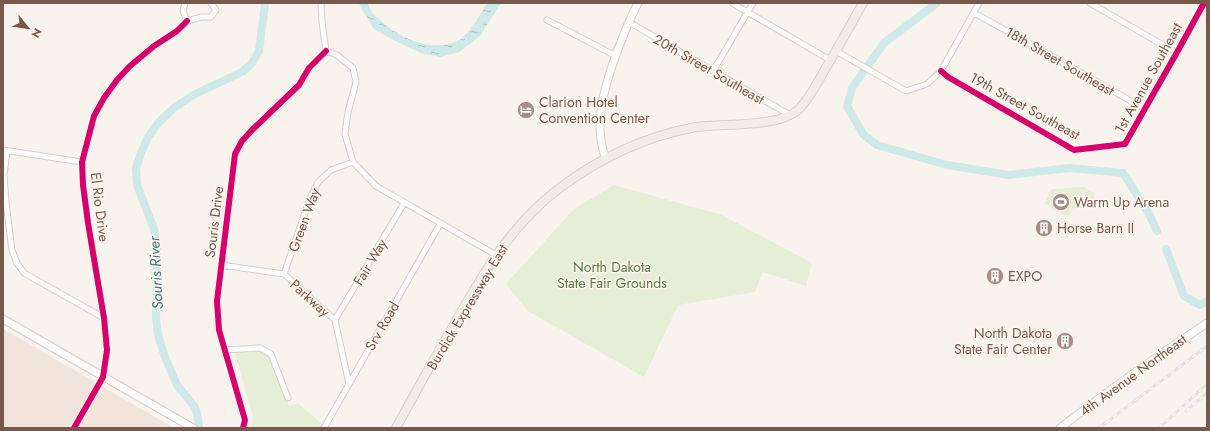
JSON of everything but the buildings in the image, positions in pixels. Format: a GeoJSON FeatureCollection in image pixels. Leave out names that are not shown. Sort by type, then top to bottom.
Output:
{"type":"FeatureCollection","features":[{"type":"Feature","properties":{"kind":"main road","name":"Burdick Expressway East"},"geometry":{"type":"LineString","coordinates":[[396,428],[470,296],[496,255],[524,220],[544,201],[564,185],[606,159],[651,139],[696,127],[774,121],[790,115],[798,110],[810,95],[863,3]]}},
{"type":"Feature","properties":{"kind":"main road","name":"Burdick Expressway East"},"geometry":{"type":"LineString","coordinates":[[633,146],[644,142]]}},
{"type":"Feature","properties":{"kind":"street"},"geometry":{"type":"LineString","coordinates":[[185,3],[183,11],[187,21]]}},
{"type":"Feature","properties":{"kind":"street","name":"El Rio Drive"},"geometry":{"type":"LineString","coordinates":[[74,428],[103,377],[107,350],[104,318],[83,185],[82,162],[94,116],[104,98],[117,80],[130,66],[154,46],[177,31],[187,21],[202,17],[211,17],[216,10],[211,3]]}},
{"type":"Feature","properties":{"kind":"street"},"geometry":{"type":"LineString","coordinates":[[322,3],[322,22],[326,52],[337,55],[353,68],[356,82],[348,112],[345,134],[353,162],[376,186],[496,255]]}},
{"type":"Feature","properties":{"kind":"street"},"geometry":{"type":"LineString","coordinates":[[606,159],[602,150],[600,118],[605,90],[616,56],[638,3]]}},
{"type":"Feature","properties":{"kind":"street"},"geometry":{"type":"LineString","coordinates":[[732,3],[830,60]]}},
{"type":"Feature","properties":{"kind":"street"},"geometry":{"type":"LineString","coordinates":[[712,71],[753,3]]}},
{"type":"Feature","properties":{"kind":"street"},"geometry":{"type":"LineString","coordinates":[[836,52],[906,91],[927,84],[941,71],[979,3]]}},
{"type":"Feature","properties":{"kind":"street"},"geometry":{"type":"LineString","coordinates":[[1090,3],[1177,53]]}},
{"type":"Feature","properties":{"kind":"street","name":"1st Avenue Southeast"},"geometry":{"type":"LineString","coordinates":[[1125,144],[1204,3]]}},
{"type":"Feature","properties":{"kind":"street","name":"18th Street Southeast"},"geometry":{"type":"LineString","coordinates":[[974,13],[1145,109]]}},
{"type":"Feature","properties":{"kind":"street"},"geometry":{"type":"LineString","coordinates":[[547,20],[616,56]]}},
{"type":"Feature","properties":{"kind":"street","name":"20th Street Southeast"},"geometry":{"type":"LineString","coordinates":[[629,22],[790,115]]}},
{"type":"Feature","properties":{"kind":"street","name":"Souris Drive"},"geometry":{"type":"LineString","coordinates":[[243,428],[245,420],[219,330],[217,301],[235,154],[242,141],[299,85],[309,68],[326,52]]}},
{"type":"Feature","properties":{"kind":"street","name":"19th Street Southeast"},"geometry":{"type":"LineString","coordinates":[[941,71],[948,77],[1074,150],[1125,144]]}},
{"type":"Feature","properties":{"kind":"street"},"geometry":{"type":"LineString","coordinates":[[82,162],[5,151],[4,175],[12,250],[17,263],[24,273],[104,318]]}},
{"type":"Feature","properties":{"kind":"street","name":"Green Way"},"geometry":{"type":"LineString","coordinates":[[284,274],[309,201],[318,182],[331,170],[353,162]]}},
{"type":"Feature","properties":{"kind":"street","name":"Fair Way"},"geometry":{"type":"LineString","coordinates":[[335,320],[404,203]]}},
{"type":"Feature","properties":{"kind":"street","name":"Srv Road"},"geometry":{"type":"LineString","coordinates":[[324,428],[440,224]]}},
{"type":"Feature","properties":{"kind":"street","name":"Parkway"},"geometry":{"type":"LineString","coordinates":[[221,265],[284,274],[335,320],[349,384]]}},
{"type":"Feature","properties":{"kind":"street"},"geometry":{"type":"LineString","coordinates":[[3,319],[193,428]]}},
{"type":"Feature","properties":{"kind":"street","name":"4th Avenue Northeast"},"geometry":{"type":"LineString","coordinates":[[1060,428],[1105,393],[1207,323]]}},
{"type":"Feature","properties":{"kind":"street"},"geometry":{"type":"LineString","coordinates":[[224,350],[260,348],[271,354],[288,398]]}},
{"type":"Feature","properties":{"kind":"shaded area"},"geometry":{"type":"Polygon","coordinates":[[[3,329],[174,428],[3,428],[3,329]]]}},
{"type":"Feature","properties":{"kind":"green space","name":"North Dakota State Fair Grounds"},"geometry":{"type":"Polygon","coordinates":[[[614,185],[722,215],[812,263],[806,286],[763,272],[755,292],[678,305],[644,377],[528,311],[506,284],[574,209],[614,185]]]}},
{"type":"Feature","properties":{"kind":"green space","name":"Warm Up Arena"},"geometry":{"type":"Polygon","coordinates":[[[1084,187],[1094,193],[1095,201],[1081,193],[1068,217],[1044,203],[1052,189],[1084,187]]]}},
{"type":"Feature","properties":{"kind":"green space"},"geometry":{"type":"Polygon","coordinates":[[[259,348],[270,355],[289,406],[298,403],[323,425],[321,428],[251,428],[253,417],[234,350],[259,348]]]}},
{"type":"Feature","properties":{"kind":"water"},"geometry":{"type":"Polygon","coordinates":[[[359,3],[368,3],[374,14],[388,27],[406,38],[416,42],[437,45],[447,44],[461,38],[474,24],[487,3],[501,3],[480,36],[459,52],[440,57],[421,53],[374,29],[359,3]]]}},
{"type":"Feature","properties":{"kind":"waterway","name":"Souris River"},"geometry":{"type":"LineString","coordinates":[[199,428],[195,407],[177,385],[165,357],[158,335],[156,317],[157,249],[154,229],[137,185],[136,168],[148,137],[158,123],[175,107],[195,94],[242,72],[252,63],[259,51],[265,3]]}},
{"type":"Feature","properties":{"kind":"waterway"},"geometry":{"type":"LineString","coordinates":[[937,3],[884,43],[852,88],[847,106],[863,134],[877,145],[947,165],[1009,175],[1069,168],[1123,173],[1148,212],[1157,231]]}},
{"type":"Feature","properties":{"kind":"waterway"},"geometry":{"type":"LineString","coordinates":[[1166,249],[1184,296],[1200,305],[1207,301]]}},
{"type":"Feature","properties":{"kind":"railway"},"geometry":{"type":"LineString","coordinates":[[1099,428],[1207,346]]}},
{"type":"Feature","properties":{"kind":"railway"},"geometry":{"type":"LineString","coordinates":[[1159,428],[1207,384]]}},
{"type":"Feature","properties":{"kind":"railway"},"geometry":{"type":"LineString","coordinates":[[1186,411],[1207,393]]}},
{"type":"Feature","properties":{"kind":"cycle path"},"geometry":{"type":"LineString","coordinates":[[941,71],[948,77],[1074,150],[1125,144],[1204,3]]}},
{"type":"Feature","properties":{"kind":"cycle path"},"geometry":{"type":"LineString","coordinates":[[74,428],[103,377],[107,350],[104,318],[83,185],[82,162],[94,116],[104,98],[117,80],[130,66],[154,46],[177,31],[187,21]]}},
{"type":"Feature","properties":{"kind":"cycle path"},"geometry":{"type":"LineString","coordinates":[[243,428],[245,420],[219,330],[217,301],[235,154],[242,141],[299,85],[309,68],[326,51]]}},
{"type":"Feature","properties":{"kind":"place","name":"Clarion Hotel Convention Center"},"geometry":{"type":"Point","coordinates":[526,110]}},
{"type":"Feature","properties":{"kind":"place","name":"Warm Up Arena"},"geometry":{"type":"Point","coordinates":[1061,202]}},
{"type":"Feature","properties":{"kind":"place","name":"Horse Barn II"},"geometry":{"type":"Point","coordinates":[1044,228]}},
{"type":"Feature","properties":{"kind":"place","name":"EXPO"},"geometry":{"type":"Point","coordinates":[995,276]}},
{"type":"Feature","properties":{"kind":"place","name":"North Dakota State Fair Center"},"geometry":{"type":"Point","coordinates":[1065,341]}}]}
